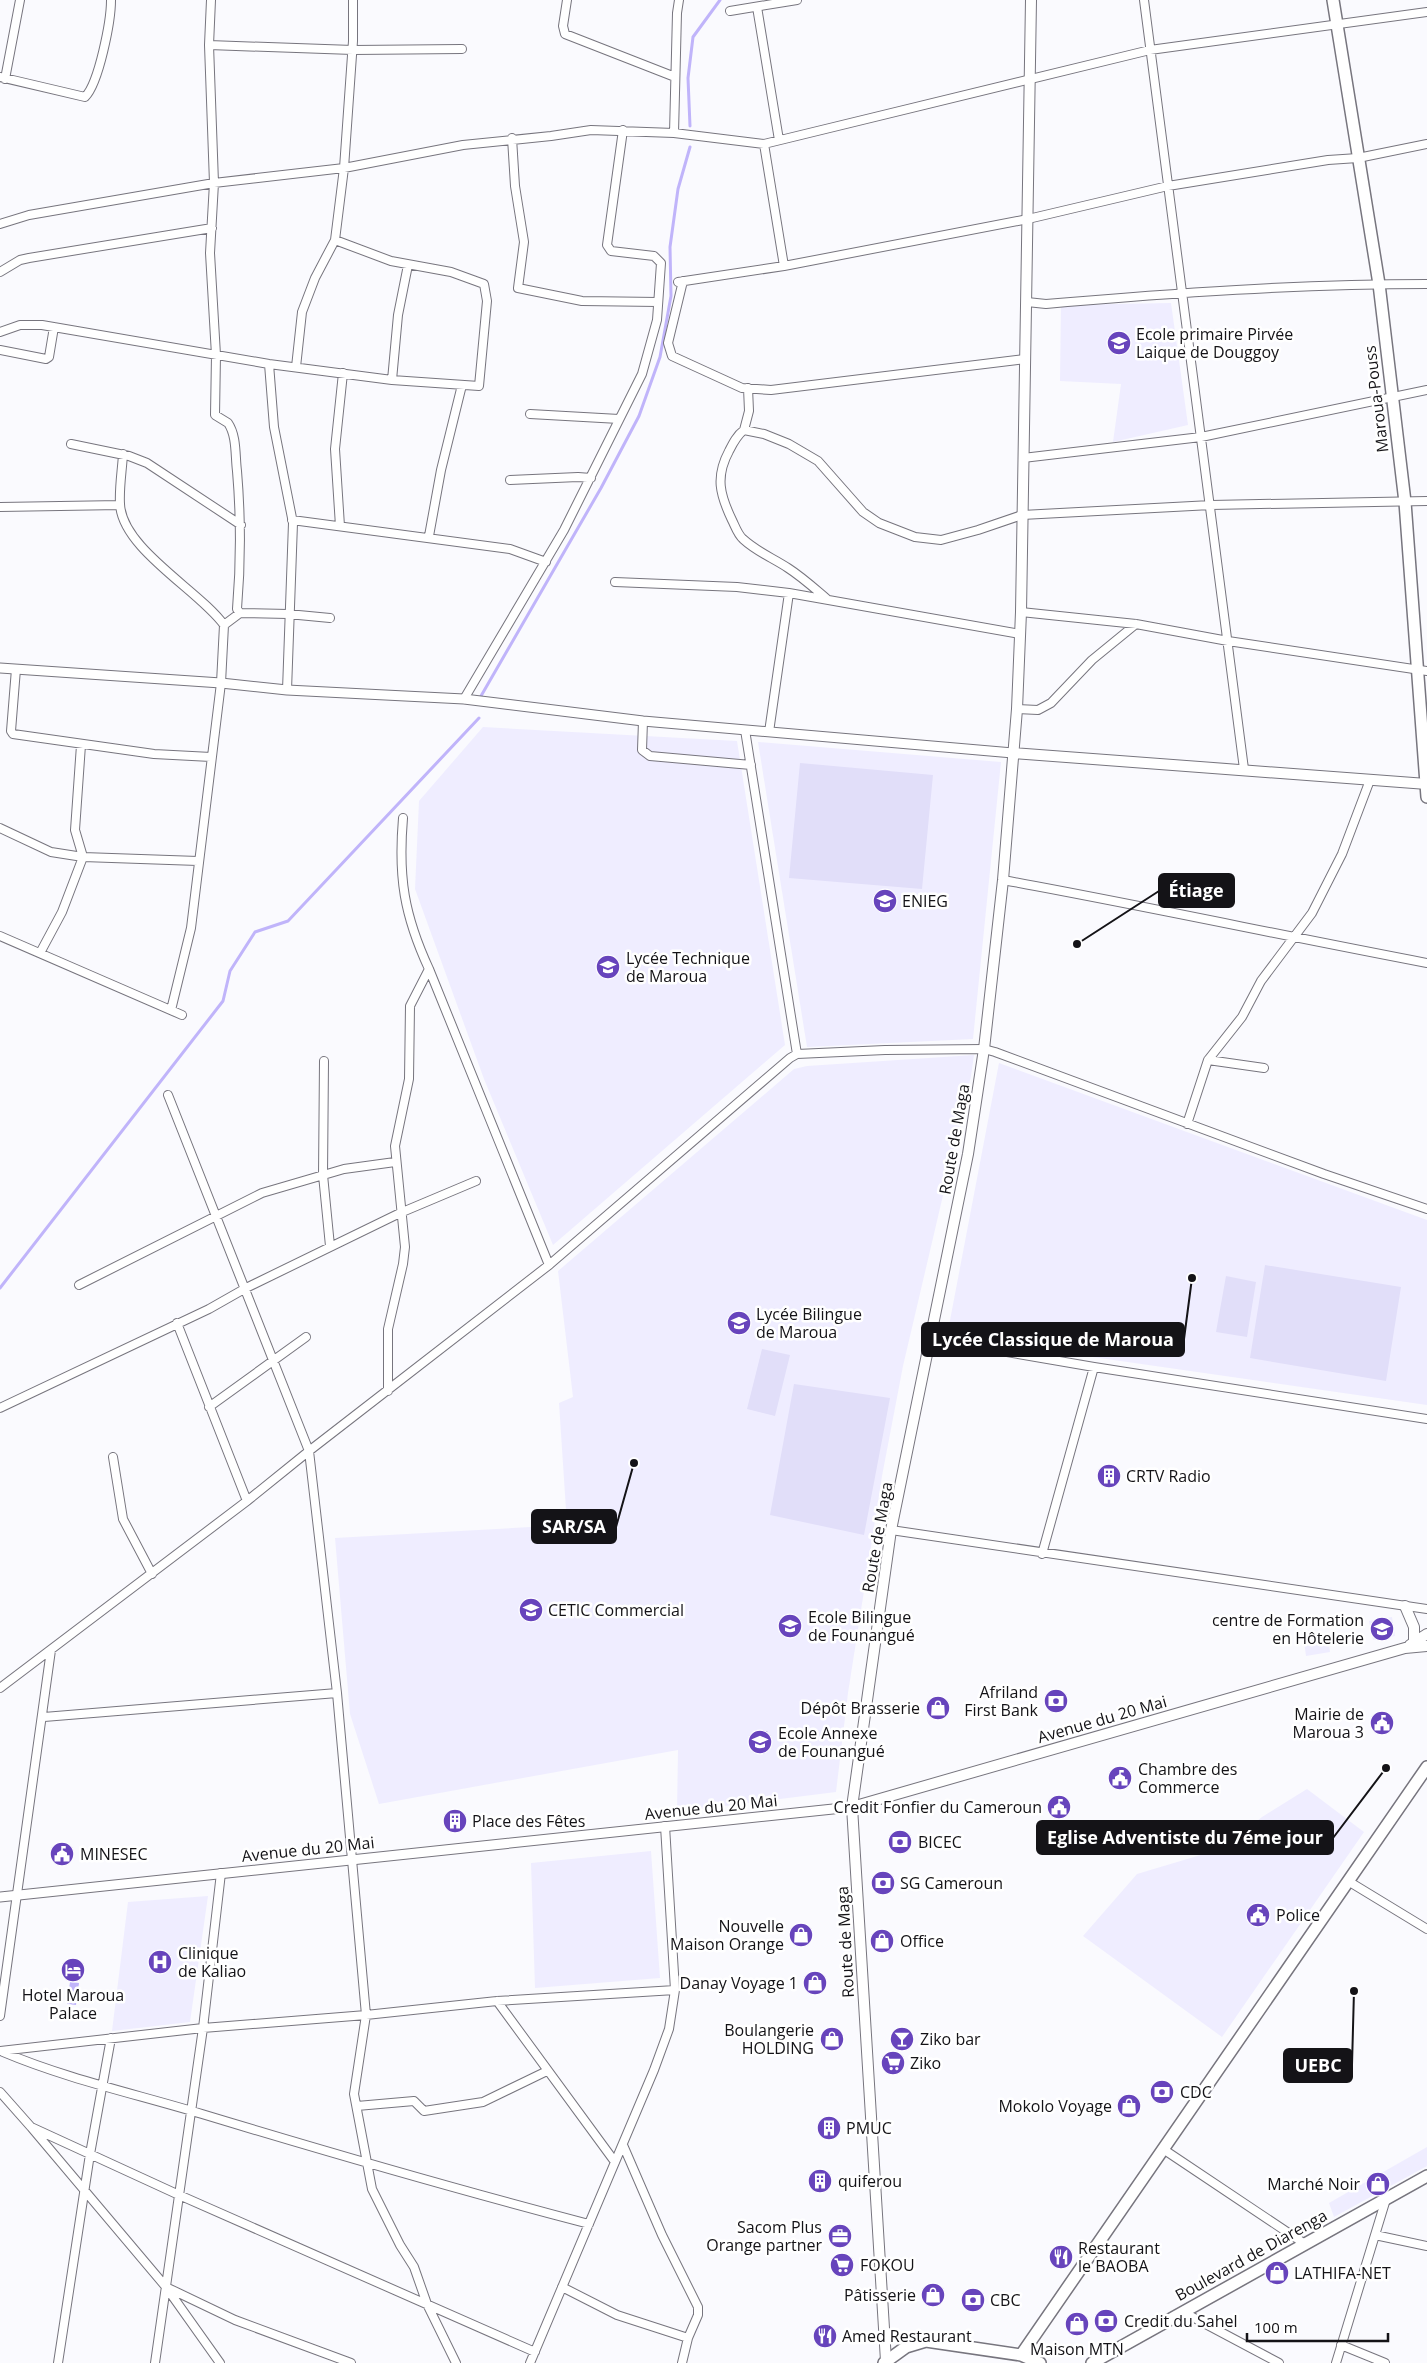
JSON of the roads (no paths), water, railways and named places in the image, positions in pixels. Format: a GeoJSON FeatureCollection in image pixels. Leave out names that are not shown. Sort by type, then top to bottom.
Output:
{"type":"FeatureCollection","features":[{"type":"Feature","properties":{"kind":"main road","name":"Route de Maga"},"geometry":{"type":"LineString","coordinates":[[885,2362],[852,1807],[891,1530],[968,1154],[984,1049],[1003,880],[1017,709],[1021,612],[1031,0]]}},
{"type":"Feature","properties":{"kind":"main road","name":"Maroua-Pouss"},"geometry":{"type":"LineString","coordinates":[[1333,0],[1379,284],[1405,502],[1422,671],[1427,797]]}},
{"type":"Feature","properties":{"kind":"main road"},"geometry":{"type":"LineString","coordinates":[[1013,753],[1427,784]]}},
{"type":"Feature","properties":{"kind":"main road"},"geometry":{"type":"LineString","coordinates":[[1405,1606],[1414,1627],[1414,1642]]}},
{"type":"Feature","properties":{"kind":"main road"},"geometry":{"type":"LineString","coordinates":[[1405,1648],[1427,1634]]}},
{"type":"Feature","properties":{"kind":"main road"},"geometry":{"type":"LineString","coordinates":[[1405,1648],[1427,1646]]}},
{"type":"Feature","properties":{"kind":"main road","name":"Avenue du 20 Mai"},"geometry":{"type":"LineString","coordinates":[[852,1807],[1405,1648]]}},
{"type":"Feature","properties":{"kind":"main road"},"geometry":{"type":"LineString","coordinates":[[1021,2355],[1427,1767]]}},
{"type":"Feature","properties":{"kind":"main road","name":"Boulevard de Diarenga"},"geometry":{"type":"LineString","coordinates":[[1092,2363],[1427,2176]]}},
{"type":"Feature","properties":{"kind":"main road"},"geometry":{"type":"LineString","coordinates":[[885,2362],[906,2347],[926,2340],[1021,2355],[1040,2363]]}},
{"type":"Feature","properties":{"kind":"street"},"geometry":{"type":"LineString","coordinates":[[20,0],[3,78],[83,97],[88,96],[107,35],[111,0]]}},
{"type":"Feature","properties":{"kind":"street"},"geometry":{"type":"LineString","coordinates":[[211,0],[209,45],[214,183],[210,253],[216,355],[215,415],[228,423],[234,441],[241,525],[241,560],[237,609],[240,613]]}},
{"type":"Feature","properties":{"kind":"street"},"geometry":{"type":"LineString","coordinates":[[296,367],[302,312],[315,278],[336,240],[344,168],[352,50],[353,0]]}},
{"type":"Feature","properties":{"kind":"street"},"geometry":{"type":"LineString","coordinates":[[566,0],[563,26],[565,34],[675,77]]}},
{"type":"Feature","properties":{"kind":"street"},"geometry":{"type":"LineString","coordinates":[[674,133],[679,0]]}},
{"type":"Feature","properties":{"kind":"street"},"geometry":{"type":"LineString","coordinates":[[730,11],[797,0]]}},
{"type":"Feature","properties":{"kind":"street"},"geometry":{"type":"LineString","coordinates":[[1144,0],[1244,769]]}},
{"type":"Feature","properties":{"kind":"street"},"geometry":{"type":"LineString","coordinates":[[757,7],[779,140]]}},
{"type":"Feature","properties":{"kind":"street"},"geometry":{"type":"LineString","coordinates":[[0,224],[29,215],[214,183],[344,168],[463,145],[512,138],[552,136],[591,130],[623,130],[674,133],[764,144],[1150,50],[1427,12]]}},
{"type":"Feature","properties":{"kind":"street"},"geometry":{"type":"LineString","coordinates":[[209,45],[258,45],[352,50],[462,50]]}},
{"type":"Feature","properties":{"kind":"street"},"geometry":{"type":"LineString","coordinates":[[464,699],[498,639],[546,562],[642,374],[651,348],[657,320],[660,263],[658,259],[611,251],[607,245],[623,130]]}},
{"type":"Feature","properties":{"kind":"street"},"geometry":{"type":"LineString","coordinates":[[512,138],[515,186],[524,236],[518,288],[582,301],[658,302]]}},
{"type":"Feature","properties":{"kind":"street"},"geometry":{"type":"LineString","coordinates":[[764,144],[784,266]]}},
{"type":"Feature","properties":{"kind":"street"},"geometry":{"type":"LineString","coordinates":[[1026,359],[771,390],[748,388],[732,384],[672,356],[668,344],[681,281],[784,266],[1028,219],[1168,186],[1319,162],[1358,158],[1427,144]]}},
{"type":"Feature","properties":{"kind":"street"},"geometry":{"type":"LineString","coordinates":[[1,270],[20,260],[29,258],[212,228]]}},
{"type":"Feature","properties":{"kind":"street"},"geometry":{"type":"LineString","coordinates":[[0,332],[20,325],[54,328],[269,364],[392,380],[479,386],[487,301],[485,286],[473,279],[451,272],[390,261],[336,240]]}},
{"type":"Feature","properties":{"kind":"street"},"geometry":{"type":"LineString","coordinates":[[392,380],[398,315],[408,265]]}},
{"type":"Feature","properties":{"kind":"street"},"geometry":{"type":"LineString","coordinates":[[1027,302],[1046,304],[1181,293],[1379,284],[1427,284]]}},
{"type":"Feature","properties":{"kind":"street"},"geometry":{"type":"LineString","coordinates":[[0,350],[46,359],[49,357],[54,328]]}},
{"type":"Feature","properties":{"kind":"street"},"geometry":{"type":"LineString","coordinates":[[269,364],[274,427],[292,520],[287,690]]}},
{"type":"Feature","properties":{"kind":"street"},"geometry":{"type":"LineString","coordinates":[[340,526],[336,449],[343,373]]}},
{"type":"Feature","properties":{"kind":"street"},"geometry":{"type":"LineString","coordinates":[[429,536],[462,385]]}},
{"type":"Feature","properties":{"kind":"street"},"geometry":{"type":"LineString","coordinates":[[748,388],[749,411],[744,430],[731,447],[720,472],[719,484],[722,498],[741,538],[761,554],[788,567],[829,600]]}},
{"type":"Feature","properties":{"kind":"street"},"geometry":{"type":"LineString","coordinates":[[1023,458],[1201,437],[1427,390]]}},
{"type":"Feature","properties":{"kind":"street"},"geometry":{"type":"LineString","coordinates":[[530,414],[619,419]]}},
{"type":"Feature","properties":{"kind":"street"},"geometry":{"type":"LineString","coordinates":[[744,430],[764,434],[789,444],[818,461],[863,512],[879,523],[902,534],[941,540],[1022,515],[1211,505],[1427,501]]}},
{"type":"Feature","properties":{"kind":"street"},"geometry":{"type":"LineString","coordinates":[[71,444],[123,454],[146,463],[241,525]]}},
{"type":"Feature","properties":{"kind":"street"},"geometry":{"type":"LineString","coordinates":[[123,454],[120,505],[123,519],[155,561],[224,625],[222,683],[190,928],[171,1010]]}},
{"type":"Feature","properties":{"kind":"street"},"geometry":{"type":"LineString","coordinates":[[510,480],[590,478]]}},
{"type":"Feature","properties":{"kind":"street"},"geometry":{"type":"LineString","coordinates":[[0,507],[120,505]]}},
{"type":"Feature","properties":{"kind":"street"},"geometry":{"type":"LineString","coordinates":[[292,520],[429,536],[510,548],[546,562]]}},
{"type":"Feature","properties":{"kind":"street"},"geometry":{"type":"LineString","coordinates":[[615,582],[737,587],[789,593],[1020,634]]}},
{"type":"Feature","properties":{"kind":"street"},"geometry":{"type":"LineString","coordinates":[[769,732],[789,593]]}},
{"type":"Feature","properties":{"kind":"street"},"geometry":{"type":"LineString","coordinates":[[1021,612],[1136,624],[1228,641],[1422,671]]}},
{"type":"Feature","properties":{"kind":"street"},"geometry":{"type":"LineString","coordinates":[[224,625],[240,613],[288,614],[330,618]]}},
{"type":"Feature","properties":{"kind":"street"},"geometry":{"type":"LineString","coordinates":[[1017,709],[1038,710],[1051,703],[1092,660],[1136,624]]}},
{"type":"Feature","properties":{"kind":"street"},"geometry":{"type":"LineString","coordinates":[[0,668],[222,683],[287,690],[464,699],[642,721],[1013,753]]}},
{"type":"Feature","properties":{"kind":"street"},"geometry":{"type":"LineString","coordinates":[[16,669],[12,733],[81,745],[154,754],[211,757]]}},
{"type":"Feature","properties":{"kind":"street"},"geometry":{"type":"LineString","coordinates":[[642,721],[642,750],[650,756],[751,765]]}},
{"type":"Feature","properties":{"kind":"street"},"geometry":{"type":"LineString","coordinates":[[745,730],[797,1054]]}},
{"type":"Feature","properties":{"kind":"street"},"geometry":{"type":"LineString","coordinates":[[40,953],[62,912],[83,857],[74,830],[81,745]]}},
{"type":"Feature","properties":{"kind":"street"},"geometry":{"type":"LineString","coordinates":[[1187,1124],[1208,1060],[1242,1017],[1261,981],[1312,913],[1342,854],[1370,780]]}},
{"type":"Feature","properties":{"kind":"street"},"geometry":{"type":"LineString","coordinates":[[404,818],[400,858],[402,882],[414,937],[429,969],[549,1265]]}},
{"type":"Feature","properties":{"kind":"street"},"geometry":{"type":"LineString","coordinates":[[0,828],[51,852],[83,857],[198,861]]}},
{"type":"Feature","properties":{"kind":"street"},"geometry":{"type":"LineString","coordinates":[[1003,880],[1427,963]]}},
{"type":"Feature","properties":{"kind":"street"},"geometry":{"type":"LineString","coordinates":[[0,936],[182,1015]]}},
{"type":"Feature","properties":{"kind":"street"},"geometry":{"type":"LineString","coordinates":[[388,1391],[388,1324],[404,1255],[404,1238],[395,1162],[397,1131],[407,1092],[411,1064],[410,1006],[429,969]]}},
{"type":"Feature","properties":{"kind":"street"},"geometry":{"type":"LineString","coordinates":[[0,1688],[247,1501],[549,1265],[797,1054],[885,1050],[984,1049],[1187,1124],[1427,1209]]}},
{"type":"Feature","properties":{"kind":"street"},"geometry":{"type":"LineString","coordinates":[[1208,1060],[1264,1068]]}},
{"type":"Feature","properties":{"kind":"street"},"geometry":{"type":"LineString","coordinates":[[324,1061],[323,1175],[330,1246]]}},
{"type":"Feature","properties":{"kind":"street"},"geometry":{"type":"LineString","coordinates":[[168,1096],[246,1288],[309,1451],[337,1693],[366,2015],[354,2089],[372,2189],[400,2245],[414,2267],[427,2304],[456,2363]]}},
{"type":"Feature","properties":{"kind":"street"},"geometry":{"type":"LineString","coordinates":[[78,1285],[262,1194],[344,1169],[395,1162]]}},
{"type":"Feature","properties":{"kind":"street"},"geometry":{"type":"LineString","coordinates":[[0,1408],[209,1309],[246,1288],[400,1212],[476,1181]]}},
{"type":"Feature","properties":{"kind":"street"},"geometry":{"type":"LineString","coordinates":[[177,1323],[247,1501]]}},
{"type":"Feature","properties":{"kind":"street"},"geometry":{"type":"LineString","coordinates":[[209,1407],[306,1337]]}},
{"type":"Feature","properties":{"kind":"street"},"geometry":{"type":"LineString","coordinates":[[931,1339],[1094,1367],[1427,1419]]}},
{"type":"Feature","properties":{"kind":"street"},"geometry":{"type":"LineString","coordinates":[[1042,1554],[1094,1367]]}},
{"type":"Feature","properties":{"kind":"street"},"geometry":{"type":"LineString","coordinates":[[113,1457],[123,1518],[152,1574]]}},
{"type":"Feature","properties":{"kind":"street"},"geometry":{"type":"LineString","coordinates":[[891,1530],[1042,1554],[1427,1609]]}},
{"type":"Feature","properties":{"kind":"street"},"geometry":{"type":"LineString","coordinates":[[0,2016],[44,1717],[52,1650]]}},
{"type":"Feature","properties":{"kind":"street"},"geometry":{"type":"LineString","coordinates":[[44,1717],[337,1693]]}},
{"type":"Feature","properties":{"kind":"street","name":"Avenue du 20 Mai"},"geometry":{"type":"LineString","coordinates":[[0,1898],[852,1807]]}},
{"type":"Feature","properties":{"kind":"street"},"geometry":{"type":"LineString","coordinates":[[530,2363],[669,2029],[675,1990],[665,1826]]}},
{"type":"Feature","properties":{"kind":"street"},"geometry":{"type":"LineString","coordinates":[[154,2363],[203,2028],[221,1873]]}},
{"type":"Feature","properties":{"kind":"street"},"geometry":{"type":"LineString","coordinates":[[1348,1881],[1427,1929]]}},
{"type":"Feature","properties":{"kind":"street"},"geometry":{"type":"LineString","coordinates":[[1,2051],[203,2028],[366,2015],[496,2001],[675,1990]]}},
{"type":"Feature","properties":{"kind":"street"},"geometry":{"type":"LineString","coordinates":[[496,2001],[615,2162]]}},
{"type":"Feature","properties":{"kind":"street"},"geometry":{"type":"LineString","coordinates":[[58,2363],[86,2193],[90,2154],[111,2038]]}},
{"type":"Feature","properties":{"kind":"street"},"geometry":{"type":"LineString","coordinates":[[1,2051],[28,2062],[102,2086],[367,2163],[589,2224]]}},
{"type":"Feature","properties":{"kind":"street"},"geometry":{"type":"LineString","coordinates":[[357,2106],[414,2101],[422,2111],[459,2107],[492,2098],[547,2071]]}},
{"type":"Feature","properties":{"kind":"street"},"geometry":{"type":"LineString","coordinates":[[0,2092],[31,2126],[166,2287],[220,2363]]}},
{"type":"Feature","properties":{"kind":"street"},"geometry":{"type":"LineString","coordinates":[[31,2126],[179,2195],[535,2352]]}},
{"type":"Feature","properties":{"kind":"street"},"geometry":{"type":"LineString","coordinates":[[622,2144],[662,2236],[698,2306],[698,2315],[688,2338],[682,2363]]}},
{"type":"Feature","properties":{"kind":"street"},"geometry":{"type":"LineString","coordinates":[[1163,2149],[1305,2244]]}},
{"type":"Feature","properties":{"kind":"street"},"geometry":{"type":"LineString","coordinates":[[1336,2363],[1386,2199]]}},
{"type":"Feature","properties":{"kind":"street"},"geometry":{"type":"LineString","coordinates":[[1375,2235],[1427,2246]]}},
{"type":"Feature","properties":{"kind":"street"},"geometry":{"type":"LineString","coordinates":[[166,2287],[235,2320],[350,2363]]}},
{"type":"Feature","properties":{"kind":"street"},"geometry":{"type":"LineString","coordinates":[[562,2287],[617,2316],[688,2338]]}},
{"type":"Feature","properties":{"kind":"street"},"geometry":{"type":"LineString","coordinates":[[1183,2312],[1279,2363]]}},
{"type":"Feature","properties":{"kind":"street"},"geometry":{"type":"LineString","coordinates":[[1341,2345],[1385,2363]]}},
{"type":"Feature","properties":{"kind":"waterway"},"geometry":{"type":"LineString","coordinates":[[690,126],[688,78],[693,37],[720,0]]}},
{"type":"Feature","properties":{"kind":"waterway"},"geometry":{"type":"LineString","coordinates":[[481,696],[601,488],[639,416],[660,357],[671,296],[670,247],[678,189],[690,147]]}},
{"type":"Feature","properties":{"kind":"waterway"},"geometry":{"type":"LineString","coordinates":[[0,1288],[223,1001],[230,971],[255,932],[288,921],[479,718]]}},
{"type":"Feature","properties":{"kind":"place","name":"Ecole primaire Pirvée Laique de Douggoy"},"geometry":{"type":"Point","coordinates":[1119,343]}},
{"type":"Feature","properties":{"kind":"place","name":"ENIEG"},"geometry":{"type":"Point","coordinates":[885,901]}},
{"type":"Feature","properties":{"kind":"place","name":"Étiage"},"geometry":{"type":"Point","coordinates":[1077,944]}},
{"type":"Feature","properties":{"kind":"place","name":"Lycée Technique de Maroua"},"geometry":{"type":"Point","coordinates":[608,967]}},
{"type":"Feature","properties":{"kind":"place","name":"Lycée Classique de Maroua"},"geometry":{"type":"Point","coordinates":[1192,1278]}},
{"type":"Feature","properties":{"kind":"place","name":"Lycée Bilingue de Maroua"},"geometry":{"type":"Point","coordinates":[739,1323]}},
{"type":"Feature","properties":{"kind":"place","name":"SAR/SA"},"geometry":{"type":"Point","coordinates":[634,1463]}},
{"type":"Feature","properties":{"kind":"place","name":"CRTV Radio"},"geometry":{"type":"Point","coordinates":[1109,1476]}},
{"type":"Feature","properties":{"kind":"place","name":"CETIC Commercial"},"geometry":{"type":"Point","coordinates":[531,1610]}},
{"type":"Feature","properties":{"kind":"place","name":"Ecole Bilingue de Founangué"},"geometry":{"type":"Point","coordinates":[790,1626]}},
{"type":"Feature","properties":{"kind":"place","name":"centre de Formation en Hôtelerie"},"geometry":{"type":"Point","coordinates":[1382,1629]}},
{"type":"Feature","properties":{"kind":"place","name":"Afriland First Bank"},"geometry":{"type":"Point","coordinates":[1056,1701]}},
{"type":"Feature","properties":{"kind":"place","name":"Dépôt Brasserie"},"geometry":{"type":"Point","coordinates":[938,1708]}},
{"type":"Feature","properties":{"kind":"place","name":"Mairie de Maroua 3"},"geometry":{"type":"Point","coordinates":[1382,1723]}},
{"type":"Feature","properties":{"kind":"place","name":"Ecole Annexe de Founangué"},"geometry":{"type":"Point","coordinates":[760,1742]}},
{"type":"Feature","properties":{"kind":"place","name":"Eglise Adventiste du 7éme jour"},"geometry":{"type":"Point","coordinates":[1386,1768]}},
{"type":"Feature","properties":{"kind":"place","name":"Chambre des Commerce"},"geometry":{"type":"Point","coordinates":[1120,1778]}},
{"type":"Feature","properties":{"kind":"place","name":"Credit Fonfier du Cameroun"},"geometry":{"type":"Point","coordinates":[1059,1807]}},
{"type":"Feature","properties":{"kind":"place","name":"Place des Fêtes"},"geometry":{"type":"Point","coordinates":[455,1821]}},
{"type":"Feature","properties":{"kind":"place","name":"BICEC"},"geometry":{"type":"Point","coordinates":[900,1842]}},
{"type":"Feature","properties":{"kind":"place","name":"MINESEC"},"geometry":{"type":"Point","coordinates":[62,1854]}},
{"type":"Feature","properties":{"kind":"place","name":"SG Cameroun"},"geometry":{"type":"Point","coordinates":[883,1883]}},
{"type":"Feature","properties":{"kind":"place","name":"Police"},"geometry":{"type":"Point","coordinates":[1258,1915]}},
{"type":"Feature","properties":{"kind":"place","name":"Nouvelle Maison Orange"},"geometry":{"type":"Point","coordinates":[801,1935]}},
{"type":"Feature","properties":{"kind":"place","name":"Office"},"geometry":{"type":"Point","coordinates":[882,1941]}},
{"type":"Feature","properties":{"kind":"place","name":"Clinique de Kaliao"},"geometry":{"type":"Point","coordinates":[160,1962]}},
{"type":"Feature","properties":{"kind":"place","name":"Hotel Maroua Palace"},"geometry":{"type":"Point","coordinates":[73,1970]}},
{"type":"Feature","properties":{"kind":"place","name":"Danay Voyage 1"},"geometry":{"type":"Point","coordinates":[815,1983]}},
{"type":"Feature","properties":{"kind":"place","name":"UEBC"},"geometry":{"type":"Point","coordinates":[1354,1991]}},
{"type":"Feature","properties":{"kind":"place","name":"Boulangerie HOLDING"},"geometry":{"type":"Point","coordinates":[832,2039]}},
{"type":"Feature","properties":{"kind":"place","name":"Ziko bar"},"geometry":{"type":"Point","coordinates":[902,2039]}},
{"type":"Feature","properties":{"kind":"place","name":"Ziko"},"geometry":{"type":"Point","coordinates":[893,2063]}},
{"type":"Feature","properties":{"kind":"place","name":"CDC"},"geometry":{"type":"Point","coordinates":[1162,2092]}},
{"type":"Feature","properties":{"kind":"place","name":"Mokolo Voyage"},"geometry":{"type":"Point","coordinates":[1129,2106]}},
{"type":"Feature","properties":{"kind":"place","name":"PMUC"},"geometry":{"type":"Point","coordinates":[829,2128]}},
{"type":"Feature","properties":{"kind":"place","name":"quiferou"},"geometry":{"type":"Point","coordinates":[820,2181]}},
{"type":"Feature","properties":{"kind":"place","name":"Marché Noir"},"geometry":{"type":"Point","coordinates":[1378,2184]}},
{"type":"Feature","properties":{"kind":"place","name":"Sacom Plus Orange partner"},"geometry":{"type":"Point","coordinates":[840,2236]}},
{"type":"Feature","properties":{"kind":"place","name":"Restaurant le BAOBA"},"geometry":{"type":"Point","coordinates":[1061,2257]}},
{"type":"Feature","properties":{"kind":"place","name":"FOKOU"},"geometry":{"type":"Point","coordinates":[842,2265]}},
{"type":"Feature","properties":{"kind":"place","name":"LATHIFA-NET"},"geometry":{"type":"Point","coordinates":[1277,2273]}},
{"type":"Feature","properties":{"kind":"place","name":"Pâtisserie"},"geometry":{"type":"Point","coordinates":[933,2295]}},
{"type":"Feature","properties":{"kind":"place","name":"CBC"},"geometry":{"type":"Point","coordinates":[973,2300]}},
{"type":"Feature","properties":{"kind":"place","name":"Credit du Sahel"},"geometry":{"type":"Point","coordinates":[1106,2321]}},
{"type":"Feature","properties":{"kind":"place","name":"Maison MTN"},"geometry":{"type":"Point","coordinates":[1077,2324]}},
{"type":"Feature","properties":{"kind":"place","name":"Amed Restaurant"},"geometry":{"type":"Point","coordinates":[825,2336]}}]}
